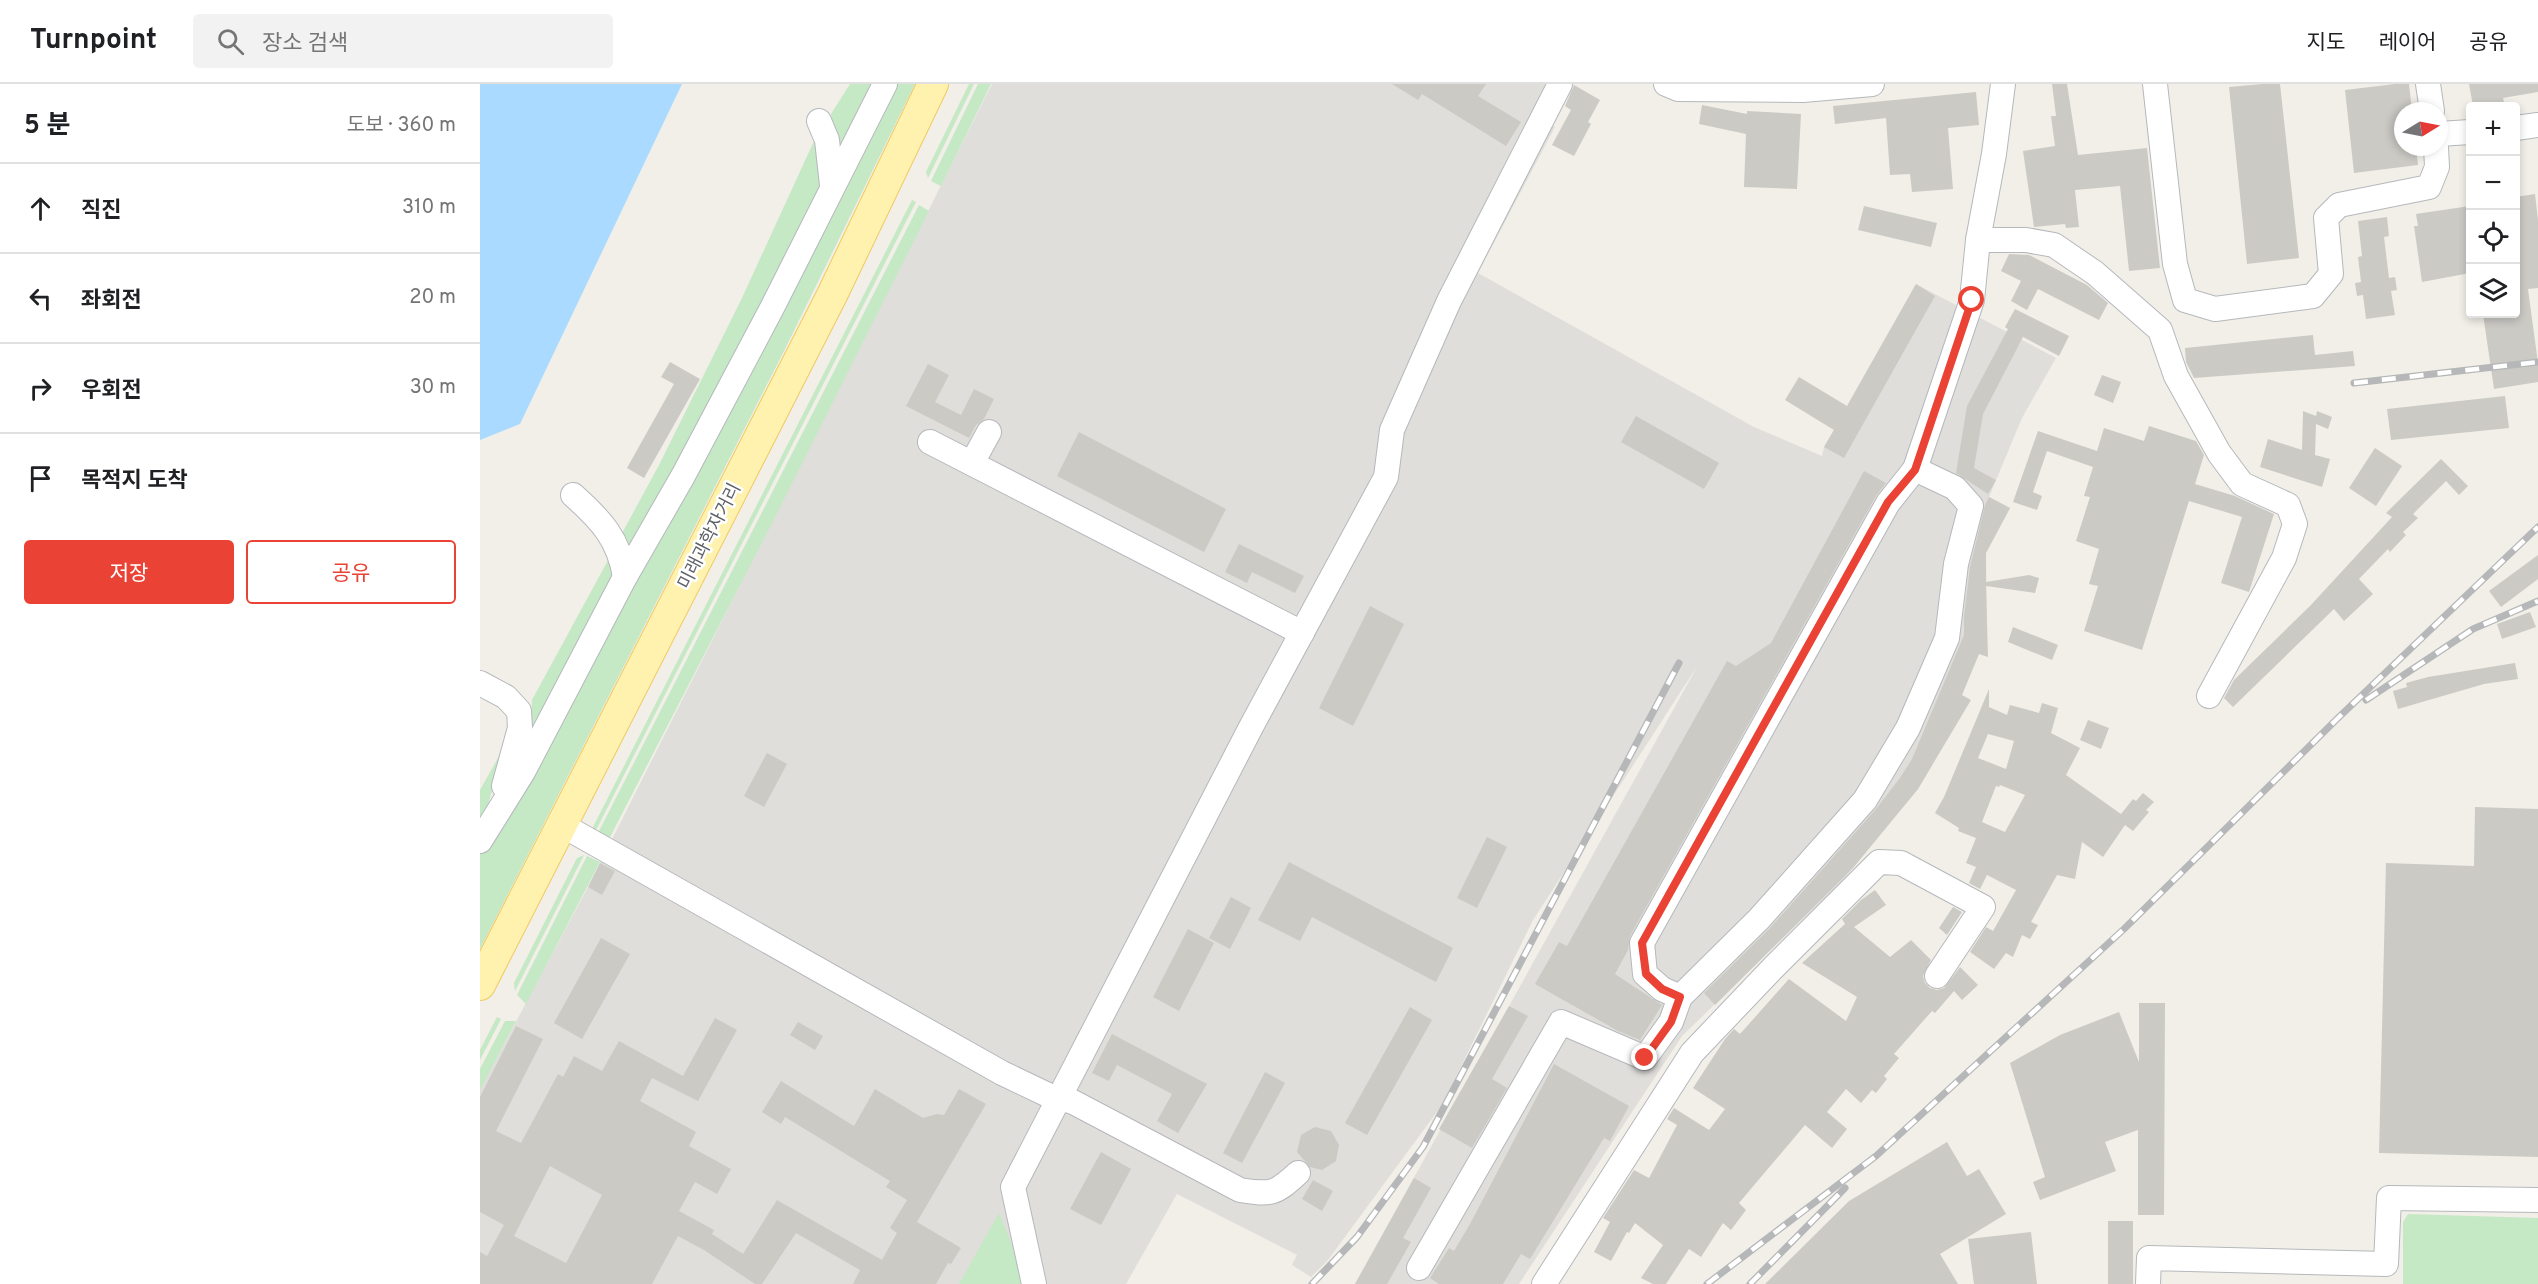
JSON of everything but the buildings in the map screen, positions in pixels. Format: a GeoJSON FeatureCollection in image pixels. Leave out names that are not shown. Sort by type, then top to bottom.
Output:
{"type":"FeatureCollection","features":[{"type":"Feature","properties":{"kind":"main road","name":"미래과학자거리"},"geometry":{"type":"LineString","coordinates":[[480,986],[832,295],[933,84]]}},
{"type":"Feature","properties":{"kind":"street"},"geometry":{"type":"LineString","coordinates":[[480,841],[524,772],[625,577],[694,455],[773,306],[832,184],[885,84]]}},
{"type":"Feature","properties":{"kind":"street"},"geometry":{"type":"LineString","coordinates":[[1034,1284],[1013,1187],[1057,1098],[1386,477],[1392,430],[1449,301],[1560,84]]}},
{"type":"Feature","properties":{"kind":"street"},"geometry":{"type":"LineString","coordinates":[[1666,84],[1678,89],[1803,90],[1872,84]]}},
{"type":"Feature","properties":{"kind":"street"},"geometry":{"type":"LineString","coordinates":[[1680,997],[1662,989],[1646,974],[1642,943],[1888,502],[1915,470],[1972,300],[1978,240],[1994,154],[2003,84]]}},
{"type":"Feature","properties":{"kind":"street"},"geometry":{"type":"LineString","coordinates":[[2155,84],[2175,264],[2185,300],[2215,309],[2313,296],[2331,274],[2326,218],[2339,205],[2429,187],[2437,167],[2436,156]]}},
{"type":"Feature","properties":{"kind":"street"},"geometry":{"type":"LineString","coordinates":[[2428,84],[2431,102]]}},
{"type":"Feature","properties":{"kind":"street"},"geometry":{"type":"LineString","coordinates":[[819,121],[827,140],[832,184]]}},
{"type":"Feature","properties":{"kind":"street"},"geometry":{"type":"LineString","coordinates":[[2520,127],[2538,125]]}},
{"type":"Feature","properties":{"kind":"street"},"geometry":{"type":"LineString","coordinates":[[2448,133],[2466,132]]}},
{"type":"Feature","properties":{"kind":"street"},"geometry":{"type":"LineString","coordinates":[[1978,240],[2026,240],[2054,245],[2095,273],[2160,330],[2176,376],[2219,453],[2241,484],[2288,505],[2295,524],[2284,558],[2209,696]]}},
{"type":"Feature","properties":{"kind":"street"},"geometry":{"type":"LineString","coordinates":[[972,464],[988,432]]}},
{"type":"Feature","properties":{"kind":"street"},"geometry":{"type":"LineString","coordinates":[[930,442],[972,464],[1161,549],[1235,590],[1302,633]]}},
{"type":"Feature","properties":{"kind":"street"},"geometry":{"type":"LineString","coordinates":[[1419,1268],[1561,1022],[1645,1058],[1671,1022],[1680,997],[1759,919],[1865,800],[1908,728],[1947,638],[1956,564],[1971,506],[1955,488],[1915,470]]}},
{"type":"Feature","properties":{"kind":"street"},"geometry":{"type":"LineString","coordinates":[[573,495],[599,518],[617,546],[625,577]]}},
{"type":"Feature","properties":{"kind":"street"},"geometry":{"type":"LineString","coordinates":[[480,683],[506,697],[519,711],[520,728],[497,812]]}},
{"type":"Feature","properties":{"kind":"street"},"geometry":{"type":"LineString","coordinates":[[562,825],[992,1068],[1057,1098],[1072,1102],[1240,1190],[1261,1193],[1279,1190],[1298,1173]]}},
{"type":"Feature","properties":{"kind":"street"},"geometry":{"type":"LineString","coordinates":[[1544,1284],[1692,1053],[1879,862],[1901,863],[1983,907],[1937,976]]}},
{"type":"Feature","properties":{"kind":"street"},"geometry":{"type":"LineString","coordinates":[[2148,1284],[2149,1258],[2386,1264],[2389,1198],[2538,1200]]}},
{"type":"Feature","properties":{"kind":"shaded area"},"geometry":{"type":"Polygon","coordinates":[[[992,84],[1567,84],[1548,123],[1555,127],[1478,273],[1754,427],[1822,456],[1824,447],[1916,284],[2056,358],[2022,418],[1989,497],[2010,508],[1986,553],[1987,635],[1931,767],[1918,789],[1842,881],[1682,1036],[1519,1284],[1355,1284],[1698,665],[1533,920],[1442,1105],[1328,1260],[1311,1277],[1292,1265],[1297,1255],[1177,1194],[1126,1284],[480,1284],[480,1089],[588,887],[992,84]]]}},
{"type":"Feature","properties":{"kind":"green space"},"geometry":{"type":"Polygon","coordinates":[[[850,84],[879,84],[838,166],[831,114],[850,84]]]}},
{"type":"Feature","properties":{"kind":"green space"},"geometry":{"type":"Polygon","coordinates":[[[893,84],[915,84],[784,351],[480,949],[480,849],[893,84]]]}},
{"type":"Feature","properties":{"kind":"green space"},"geometry":{"type":"Polygon","coordinates":[[[969,84],[974,84],[928,178],[926,172],[969,84]]]}},
{"type":"Feature","properties":{"kind":"green space"},"geometry":{"type":"Polygon","coordinates":[[[978,84],[991,84],[941,186],[931,181],[978,84]]]}},
{"type":"Feature","properties":{"kind":"green space"},"geometry":{"type":"Polygon","coordinates":[[[814,141],[822,192],[630,560],[621,535],[659,465],[742,298],[814,141]]]}},
{"type":"Feature","properties":{"kind":"green space"},"geometry":{"type":"Polygon","coordinates":[[[912,200],[916,202],[595,832],[593,827],[912,200]]]}},
{"type":"Feature","properties":{"kind":"green space"},"geometry":{"type":"Polygon","coordinates":[[[919,205],[929,211],[767,533],[608,841],[597,835],[919,205]]]}},
{"type":"Feature","properties":{"kind":"green space"},"geometry":{"type":"Polygon","coordinates":[[[612,553],[617,579],[515,777],[531,727],[532,700],[612,553]]]}},
{"type":"Feature","properties":{"kind":"green space"},"geometry":{"type":"Polygon","coordinates":[[[503,749],[487,809],[480,822],[480,790],[503,749]]]}},
{"type":"Feature","properties":{"kind":"green space"},"geometry":{"type":"Polygon","coordinates":[[[584,855],[515,991],[514,983],[577,858],[584,855]]]}},
{"type":"Feature","properties":{"kind":"green space"},"geometry":{"type":"Polygon","coordinates":[[[587,856],[600,862],[526,1004],[517,995],[587,856]]]}},
{"type":"Feature","properties":{"kind":"green space"},"geometry":{"type":"Polygon","coordinates":[[[497,1017],[501,1019],[480,1060],[480,1050],[497,1017]]]}},
{"type":"Feature","properties":{"kind":"green space"},"geometry":{"type":"Polygon","coordinates":[[[505,1021],[516,1021],[480,1090],[480,1069],[505,1021]]]}},
{"type":"Feature","properties":{"kind":"green space"},"geometry":{"type":"Polygon","coordinates":[[[999,1213],[1012,1245],[1022,1284],[959,1284],[999,1213]]]}},
{"type":"Feature","properties":{"kind":"green space"},"geometry":{"type":"Polygon","coordinates":[[[2408,1214],[2538,1218],[2538,1284],[2403,1284],[2403,1222],[2408,1214]]]}},
{"type":"Feature","properties":{"kind":"water"},"geometry":{"type":"Polygon","coordinates":[[[480,84],[682,84],[520,424],[480,440],[480,84]]]}},
{"type":"Feature","properties":{"kind":"railway"},"geometry":{"type":"LineString","coordinates":[[2354,383],[2538,362]]}},
{"type":"Feature","properties":{"kind":"railway"},"geometry":{"type":"LineString","coordinates":[[1707,1284],[1876,1156],[2124,929],[2338,718],[2538,527]]}},
{"type":"Feature","properties":{"kind":"railway"},"geometry":{"type":"LineString","coordinates":[[2366,700],[2473,629],[2538,601]]}},
{"type":"Feature","properties":{"kind":"railway"},"geometry":{"type":"LineString","coordinates":[[1312,1284],[1357,1237],[1423,1147],[1679,663]]}},
{"type":"Feature","properties":{"kind":"railway"},"geometry":{"type":"LineString","coordinates":[[1750,1284],[1845,1188]]}},
{"type":"Feature","properties":{"kind":"route"},"geometry":{"type":"LineString","coordinates":[[1645,1058],[1671,1022],[1680,997],[1662,989],[1646,974],[1642,943],[1888,502],[1915,470],[1972,300]]}}]}
